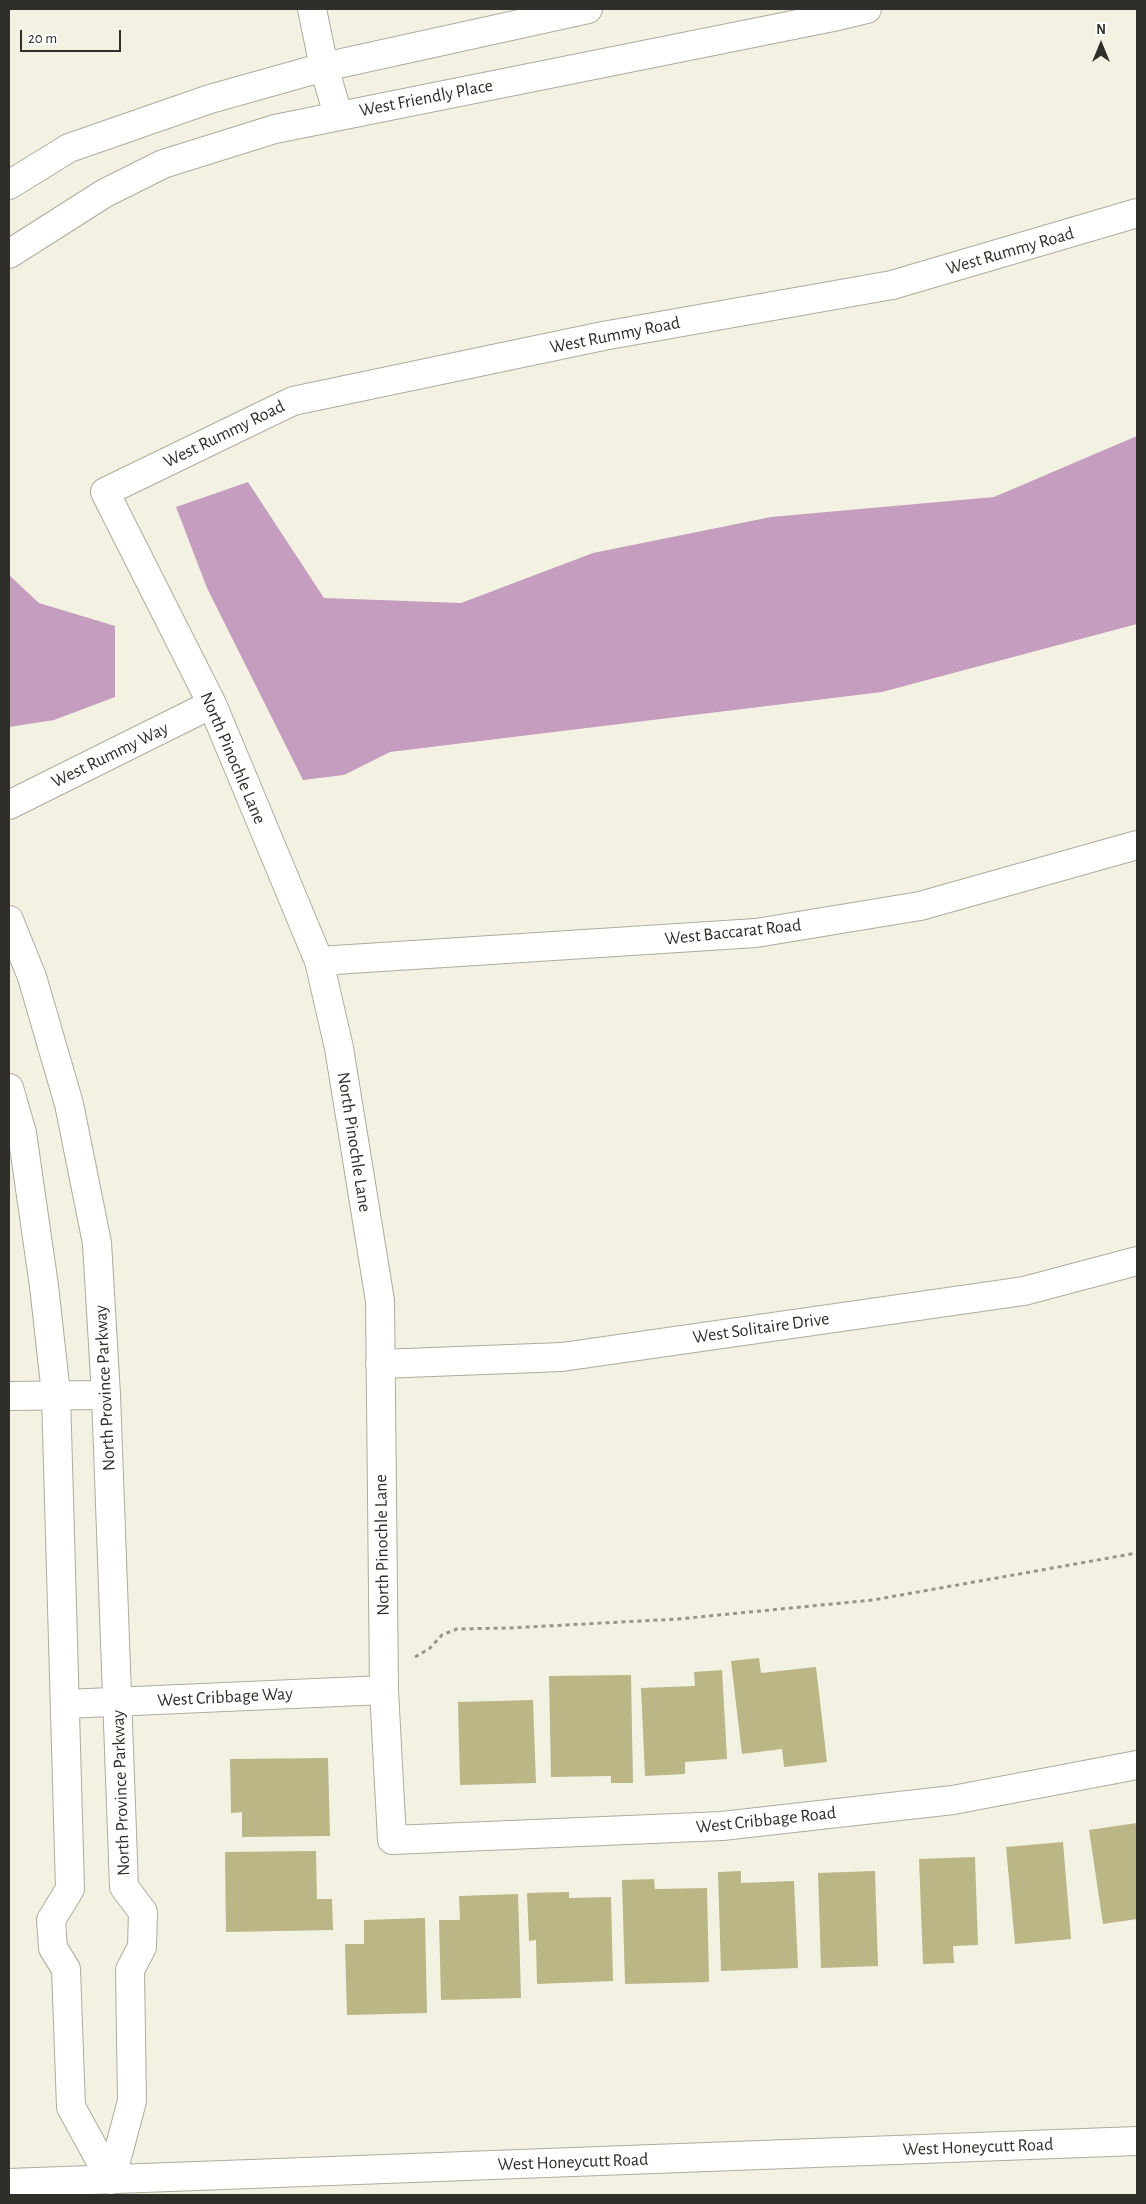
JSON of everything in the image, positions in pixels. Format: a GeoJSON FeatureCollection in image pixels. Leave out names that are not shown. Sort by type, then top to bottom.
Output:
{"type":"FeatureCollection","features":[{"type":"Feature","properties":{"kind":"street"},"geometry":{"type":"LineString","coordinates":[[312,9],[324,68],[338,115]]}},
{"type":"Feature","properties":{"kind":"street"},"geometry":{"type":"LineString","coordinates":[[9,185],[70,148],[210,99],[324,68],[588,9]]}},
{"type":"Feature","properties":{"kind":"street","name":"West Friendly Place"},"geometry":{"type":"LineString","coordinates":[[9,254],[104,193],[163,164],[276,129],[867,9]]}},
{"type":"Feature","properties":{"kind":"street","name":"West Rummy Road"},"geometry":{"type":"LineString","coordinates":[[105,492],[293,401],[603,336],[892,285],[1137,213]]}},
{"type":"Feature","properties":{"kind":"street","name":"North Pinochle Lane"},"geometry":{"type":"LineString","coordinates":[[105,492],[212,704],[319,961],[339,1048],[380,1301],[384,1690],[392,1840]]}},
{"type":"Feature","properties":{"kind":"street","name":"West Rummy Way"},"geometry":{"type":"LineString","coordinates":[[9,805],[212,704]]}},
{"type":"Feature","properties":{"kind":"street","name":"West Baccarat Road"},"geometry":{"type":"LineString","coordinates":[[319,961],[756,933],[920,906],[1137,845]]}},
{"type":"Feature","properties":{"kind":"street","name":"North Province Parkway"},"geometry":{"type":"LineString","coordinates":[[9,920],[32,977],[70,1104],[97,1243],[106,1395],[124,1888],[143,1912],[142,1946],[130,1970],[132,2101],[111,2188]]}},
{"type":"Feature","properties":{"kind":"street"},"geometry":{"type":"LineString","coordinates":[[9,1088],[22,1134],[44,1286],[56,1394],[70,1889],[50,1920],[53,1948],[66,1969],[71,2107],[111,2188]]}},
{"type":"Feature","properties":{"kind":"street","name":"West Solitaire Drive"},"geometry":{"type":"LineString","coordinates":[[380,1364],[562,1357],[1024,1291],[1137,1261]]}},
{"type":"Feature","properties":{"kind":"street"},"geometry":{"type":"LineString","coordinates":[[9,1396],[56,1394],[106,1395]]}},
{"type":"Feature","properties":{"kind":"street","name":"West Cribbage Way"},"geometry":{"type":"LineString","coordinates":[[66,1704],[384,1690]]}},
{"type":"Feature","properties":{"kind":"street","name":"West Cribbage Road"},"geometry":{"type":"LineString","coordinates":[[392,1840],[722,1826],[953,1800],[1137,1765]]}},
{"type":"Feature","properties":{"kind":"street","name":"West Honeycutt Road"},"geometry":{"type":"LineString","coordinates":[[9,2183],[111,2188],[1137,2141]]}},
{"type":"Feature","properties":{"kind":"path"},"geometry":{"type":"LineString","coordinates":[[384,1660],[414,1658],[429,1648],[442,1635],[457,1629],[678,1619],[873,1600],[1137,1553]]}},
{"type":"Feature","properties":{"kind":"shaded area"},"geometry":{"type":"Polygon","coordinates":[[[1137,436],[1137,624],[882,692],[390,752],[344,775],[303,780],[207,588],[176,507],[248,482],[324,598],[461,603],[593,553],[771,517],[994,497],[1137,436]]]}},
{"type":"Feature","properties":{"kind":"shaded area"},"geometry":{"type":"Polygon","coordinates":[[[9,575],[39,603],[115,626],[115,697],[54,720],[9,727],[9,575]]]}},
{"type":"Feature","properties":{"kind":"building"},"geometry":{"type":"Polygon","coordinates":[[[759,1658],[761,1673],[816,1667],[827,1762],[784,1767],[782,1749],[742,1754],[731,1661],[759,1658]]]}},
{"type":"Feature","properties":{"kind":"building"},"geometry":{"type":"Polygon","coordinates":[[[722,1670],[727,1759],[685,1762],[685,1774],[645,1776],[641,1688],[695,1686],[694,1672],[722,1670]]]}},
{"type":"Feature","properties":{"kind":"building"},"geometry":{"type":"Polygon","coordinates":[[[631,1675],[633,1783],[611,1783],[611,1776],[551,1777],[549,1676],[631,1675]]]}},
{"type":"Feature","properties":{"kind":"building"},"geometry":{"type":"Polygon","coordinates":[[[533,1700],[536,1783],[460,1785],[458,1702],[533,1700]]]}},
{"type":"Feature","properties":{"kind":"building"},"geometry":{"type":"Polygon","coordinates":[[[328,1758],[330,1836],[242,1837],[242,1812],[231,1813],[230,1759],[328,1758]]]}},
{"type":"Feature","properties":{"kind":"building"},"geometry":{"type":"Polygon","coordinates":[[[1137,1823],[1137,1919],[1103,1924],[1089,1830],[1137,1823]]]}},
{"type":"Feature","properties":{"kind":"building"},"geometry":{"type":"Polygon","coordinates":[[[1063,1842],[1071,1939],[1015,1944],[1006,1847],[1063,1842]]]}},
{"type":"Feature","properties":{"kind":"building"},"geometry":{"type":"Polygon","coordinates":[[[316,1851],[317,1899],[332,1899],[333,1930],[226,1932],[225,1852],[316,1851]]]}},
{"type":"Feature","properties":{"kind":"building"},"geometry":{"type":"Polygon","coordinates":[[[975,1857],[978,1945],[953,1946],[954,1963],[923,1964],[919,1859],[975,1857]]]}},
{"type":"Feature","properties":{"kind":"building"},"geometry":{"type":"Polygon","coordinates":[[[741,1871],[741,1883],[794,1881],[798,1968],[721,1971],[718,1872],[741,1871]]]}},
{"type":"Feature","properties":{"kind":"building"},"geometry":{"type":"Polygon","coordinates":[[[875,1871],[878,1966],[821,1968],[818,1873],[875,1871]]]}},
{"type":"Feature","properties":{"kind":"building"},"geometry":{"type":"Polygon","coordinates":[[[654,1879],[655,1889],[707,1888],[709,1982],[625,1984],[622,1880],[654,1879]]]}},
{"type":"Feature","properties":{"kind":"building"},"geometry":{"type":"Polygon","coordinates":[[[569,1892],[569,1898],[611,1897],[613,1981],[537,1984],[536,1940],[529,1941],[527,1893],[569,1892]]]}},
{"type":"Feature","properties":{"kind":"building"},"geometry":{"type":"Polygon","coordinates":[[[518,1894],[521,1998],[441,2000],[439,1920],[460,1920],[459,1896],[518,1894]]]}},
{"type":"Feature","properties":{"kind":"building"},"geometry":{"type":"Polygon","coordinates":[[[425,1918],[427,2013],[347,2015],[345,1944],[364,1944],[364,1920],[425,1918]]]}}]}
